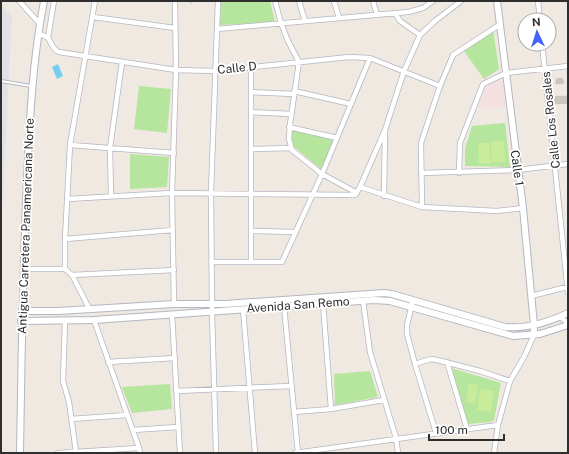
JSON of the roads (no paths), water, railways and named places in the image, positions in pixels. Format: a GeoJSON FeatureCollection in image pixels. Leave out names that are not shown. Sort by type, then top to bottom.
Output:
{"type":"FeatureCollection","features":[{"type":"Feature","properties":{"kind":"main road","name":"Antigua Carretera Panamericana Norte"},"geometry":{"type":"LineString","coordinates":[[20,453],[23,268],[32,86],[38,34],[44,1]]}},
{"type":"Feature","properties":{"kind":"main road","name":"Calle 1"},"geometry":{"type":"LineString","coordinates":[[497,1],[517,170],[523,208],[534,335]]}},
{"type":"Feature","properties":{"kind":"main road","name":"Avenida San Remo"},"geometry":{"type":"LineString","coordinates":[[22,311],[90,310],[174,304],[212,304],[384,293],[505,327],[514,328],[534,325],[568,313]]}},
{"type":"Feature","properties":{"kind":"main road","name":"Avenida San Remo"},"geometry":{"type":"LineString","coordinates":[[22,322],[94,320],[363,300],[383,300],[503,334],[518,336],[550,332],[568,324]]}},
{"type":"Feature","properties":{"kind":"street"},"geometry":{"type":"LineString","coordinates":[[19,1],[40,24]]}},
{"type":"Feature","properties":{"kind":"street"},"geometry":{"type":"LineString","coordinates":[[48,38],[54,1]]}},
{"type":"Feature","properties":{"kind":"street"},"geometry":{"type":"LineString","coordinates":[[65,269],[65,239],[70,145],[96,1]]}},
{"type":"Feature","properties":{"kind":"street"},"geometry":{"type":"LineString","coordinates":[[174,304],[172,193],[176,70],[175,1]]}},
{"type":"Feature","properties":{"kind":"street"},"geometry":{"type":"LineString","coordinates":[[216,453],[212,312],[212,192],[218,1]]}},
{"type":"Feature","properties":{"kind":"street"},"geometry":{"type":"LineString","coordinates":[[275,1],[281,23],[298,62],[291,114],[289,139],[291,148],[322,174],[357,192]]}},
{"type":"Feature","properties":{"kind":"street"},"geometry":{"type":"LineString","coordinates":[[299,1],[305,21]]}},
{"type":"Feature","properties":{"kind":"street"},"geometry":{"type":"LineString","coordinates":[[334,1],[339,18]]}},
{"type":"Feature","properties":{"kind":"street"},"geometry":{"type":"LineString","coordinates":[[373,1],[377,15]]}},
{"type":"Feature","properties":{"kind":"street"},"geometry":{"type":"LineString","coordinates":[[67,199],[212,192],[355,195],[385,130],[404,70],[420,35],[435,21],[461,1]]}},
{"type":"Feature","properties":{"kind":"street"},"geometry":{"type":"LineString","coordinates":[[538,1],[539,12]]}},
{"type":"Feature","properties":{"kind":"street"},"geometry":{"type":"LineString","coordinates":[[217,29],[395,13],[417,10],[431,2]]}},
{"type":"Feature","properties":{"kind":"street"},"geometry":{"type":"LineString","coordinates":[[395,13],[400,21],[420,35]]}},
{"type":"Feature","properties":{"kind":"street"},"geometry":{"type":"LineString","coordinates":[[93,17],[175,28]]}},
{"type":"Feature","properties":{"kind":"street"},"geometry":{"type":"LineString","coordinates":[[422,208],[422,143],[440,86],[453,55],[499,25]]}},
{"type":"Feature","properties":{"kind":"street","name":"Calle D"},"geometry":{"type":"LineString","coordinates":[[38,34],[48,38],[55,50],[176,70],[215,71],[348,57],[370,58],[404,70],[440,86]]}},
{"type":"Feature","properties":{"kind":"street","name":"Calle Los Rosales"},"geometry":{"type":"LineString","coordinates":[[543,52],[568,289]]}},
{"type":"Feature","properties":{"kind":"street"},"geometry":{"type":"LineString","coordinates":[[212,262],[282,262],[322,174],[370,58]]}},
{"type":"Feature","properties":{"kind":"street"},"geometry":{"type":"LineString","coordinates":[[111,196],[110,148],[122,62]]}},
{"type":"Feature","properties":{"kind":"street"},"geometry":{"type":"LineString","coordinates":[[459,173],[460,143],[483,84],[506,73],[568,66]]}},
{"type":"Feature","properties":{"kind":"street"},"geometry":{"type":"LineString","coordinates":[[251,67],[251,262]]}},
{"type":"Feature","properties":{"kind":"street"},"geometry":{"type":"LineString","coordinates":[[251,92],[294,92],[351,104]]}},
{"type":"Feature","properties":{"kind":"street"},"geometry":{"type":"LineString","coordinates":[[251,112],[291,114]]}},
{"type":"Feature","properties":{"kind":"street"},"geometry":{"type":"LineString","coordinates":[[290,127],[337,138]]}},
{"type":"Feature","properties":{"kind":"street"},"geometry":{"type":"LineString","coordinates":[[384,196],[385,130]]}},
{"type":"Feature","properties":{"kind":"street"},"geometry":{"type":"LineString","coordinates":[[70,145],[174,153]]}},
{"type":"Feature","properties":{"kind":"street"},"geometry":{"type":"LineString","coordinates":[[251,148],[291,148]]}},
{"type":"Feature","properties":{"kind":"street"},"geometry":{"type":"LineString","coordinates":[[421,173],[517,170],[568,164]]}},
{"type":"Feature","properties":{"kind":"street"},"geometry":{"type":"LineString","coordinates":[[360,187],[422,208],[497,211],[523,208]]}},
{"type":"Feature","properties":{"kind":"street"},"geometry":{"type":"LineString","coordinates":[[65,239],[173,230]]}},
{"type":"Feature","properties":{"kind":"street"},"geometry":{"type":"LineString","coordinates":[[251,231],[296,232]]}},
{"type":"Feature","properties":{"kind":"street"},"geometry":{"type":"LineString","coordinates":[[23,268],[65,269],[72,275],[90,310]]}},
{"type":"Feature","properties":{"kind":"street"},"geometry":{"type":"LineString","coordinates":[[72,275],[174,270]]}},
{"type":"Feature","properties":{"kind":"street"},"geometry":{"type":"LineString","coordinates":[[531,296],[568,289]]}},
{"type":"Feature","properties":{"kind":"street"},"geometry":{"type":"LineString","coordinates":[[363,300],[367,339],[396,438],[398,453]]}},
{"type":"Feature","properties":{"kind":"street"},"geometry":{"type":"LineString","coordinates":[[413,300],[406,325],[407,334],[436,433]]}},
{"type":"Feature","properties":{"kind":"street"},"geometry":{"type":"LineString","coordinates":[[323,303],[331,409]]}},
{"type":"Feature","properties":{"kind":"street"},"geometry":{"type":"LineString","coordinates":[[284,306],[298,453]]}},
{"type":"Feature","properties":{"kind":"street"},"geometry":{"type":"LineString","coordinates":[[243,309],[255,453]]}},
{"type":"Feature","properties":{"kind":"street"},"geometry":{"type":"LineString","coordinates":[[172,314],[180,453]]}},
{"type":"Feature","properties":{"kind":"street"},"geometry":{"type":"LineString","coordinates":[[560,317],[568,324]]}},
{"type":"Feature","properties":{"kind":"street"},"geometry":{"type":"LineString","coordinates":[[58,453],[139,450],[94,320]]}},
{"type":"Feature","properties":{"kind":"street"},"geometry":{"type":"LineString","coordinates":[[65,321],[63,381],[69,398],[76,452]]}},
{"type":"Feature","properties":{"kind":"street"},"geometry":{"type":"LineString","coordinates":[[494,453],[498,425],[510,381],[524,357],[534,335]]}},
{"type":"Feature","properties":{"kind":"street"},"geometry":{"type":"LineString","coordinates":[[108,362],[174,358]]}},
{"type":"Feature","properties":{"kind":"street"},"geometry":{"type":"LineString","coordinates":[[415,364],[431,359],[480,371],[510,381]]}},
{"type":"Feature","properties":{"kind":"street"},"geometry":{"type":"LineString","coordinates":[[447,362],[467,429]]}},
{"type":"Feature","properties":{"kind":"street"},"geometry":{"type":"LineString","coordinates":[[176,391],[292,386]]}},
{"type":"Feature","properties":{"kind":"street"},"geometry":{"type":"LineString","coordinates":[[294,412],[331,409],[384,400]]}},
{"type":"Feature","properties":{"kind":"street"},"geometry":{"type":"LineString","coordinates":[[71,420],[127,415]]}},
{"type":"Feature","properties":{"kind":"street"},"geometry":{"type":"LineString","coordinates":[[295,453],[498,425]]}},
{"type":"Feature","properties":{"kind":"street"},"geometry":{"type":"LineString","coordinates":[[133,430],[178,427]]}},
{"type":"Feature","properties":{"kind":"lane"},"geometry":{"type":"LineString","coordinates":[[1,81],[32,86]]}},
{"type":"Feature","properties":{"kind":"water"},"geometry":{"type":"Polygon","coordinates":[[[58,64],[63,76],[57,79],[52,67],[58,64]]]}}]}
